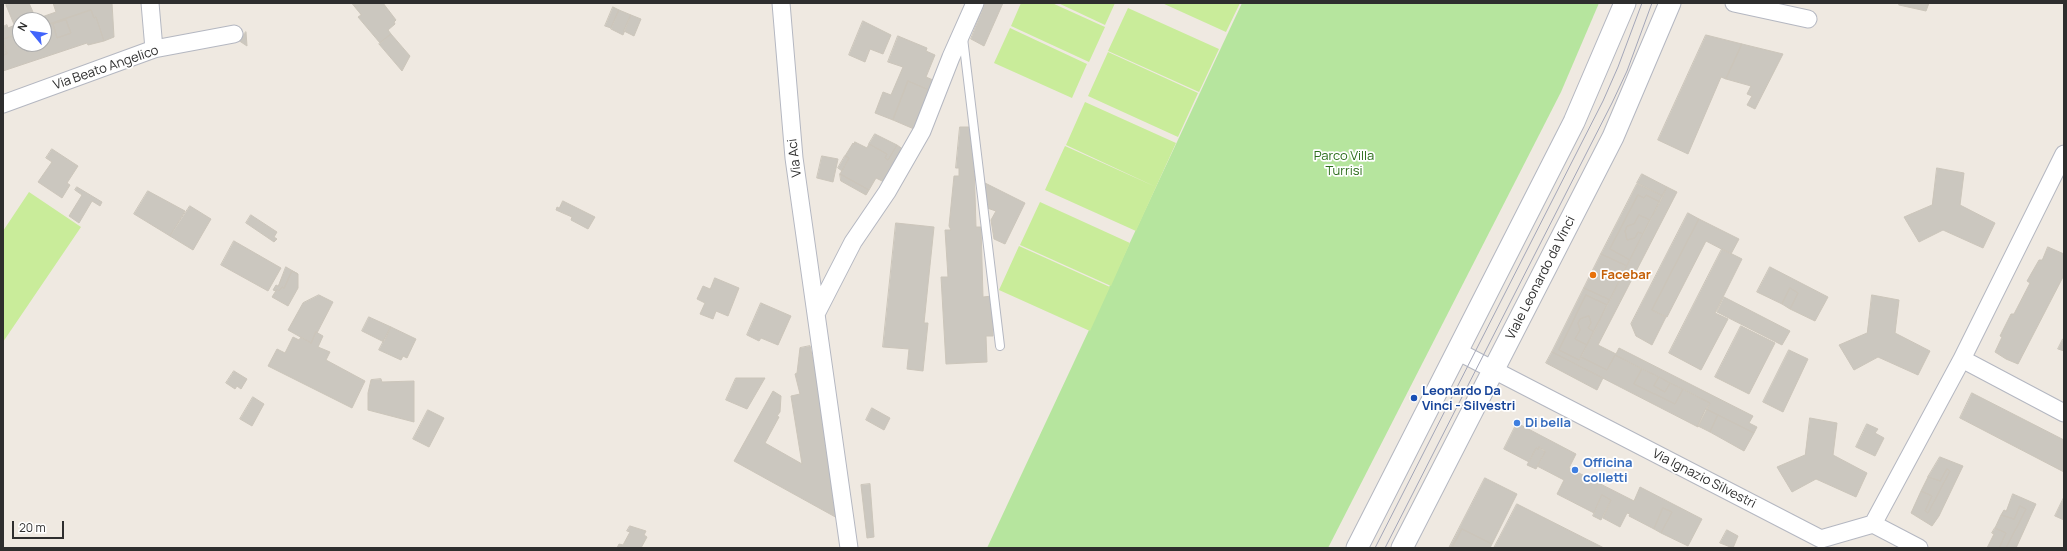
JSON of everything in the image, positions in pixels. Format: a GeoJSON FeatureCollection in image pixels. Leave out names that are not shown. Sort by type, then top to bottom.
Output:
{"type":"FeatureCollection","features":[{"type":"Feature","properties":{"kind":"street"},"geometry":{"type":"LineString","coordinates":[[150,3],[154,49]]}},
{"type":"Feature","properties":{"kind":"street","name":"Via Aci"},"geometry":{"type":"LineString","coordinates":[[782,3],[794,158],[850,548]]}},
{"type":"Feature","properties":{"kind":"street"},"geometry":{"type":"LineString","coordinates":[[817,312],[853,242],[908,159],[922,132],[975,3]]}},
{"type":"Feature","properties":{"kind":"street"},"geometry":{"type":"LineString","coordinates":[[1357,548],[1574,122],[1625,3]]}},
{"type":"Feature","properties":{"kind":"street","name":"Viale Leonardo da Vinci"},"geometry":{"type":"LineString","coordinates":[[1402,548],[1613,137],[1670,3]]}},
{"type":"Feature","properties":{"kind":"street"},"geometry":{"type":"LineString","coordinates":[[1734,3],[1808,19]]}},
{"type":"Feature","properties":{"kind":"street","name":"Via Beato Angelico"},"geometry":{"type":"LineString","coordinates":[[3,104],[154,49],[234,34]]}},
{"type":"Feature","properties":{"kind":"street"},"geometry":{"type":"LineString","coordinates":[[1919,548],[1873,524],[1962,359],[2064,154]]}},
{"type":"Feature","properties":{"kind":"street","name":"Via Ignazio Silvestri"},"geometry":{"type":"LineString","coordinates":[[1457,351],[1818,544],[1873,524]]}},
{"type":"Feature","properties":{"kind":"street"},"geometry":{"type":"LineString","coordinates":[[1962,359],[2064,413]]}},
{"type":"Feature","properties":{"kind":"lane"},"geometry":{"type":"LineString","coordinates":[[962,33],[1000,346]]}},
{"type":"Feature","properties":{"kind":"green space"},"geometry":{"type":"Polygon","coordinates":[[[1021,3],[1052,3],[1105,27],[1089,62],[1011,26],[1021,3]]]}},
{"type":"Feature","properties":{"kind":"green space"},"geometry":{"type":"Polygon","coordinates":[[[1058,3],[1115,3],[1105,25],[1058,3]]]}},
{"type":"Feature","properties":{"kind":"green space"},"geometry":{"type":"Polygon","coordinates":[[[1162,3],[1240,3],[1226,32],[1162,3]]]}},
{"type":"Feature","properties":{"kind":"green space","name":"Parco Villa Turrisi"},"geometry":{"type":"Polygon","coordinates":[[[1242,3],[1599,3],[1561,92],[1328,548],[987,548],[1242,3]]]}},
{"type":"Feature","properties":{"kind":"green space"},"geometry":{"type":"Polygon","coordinates":[[[1128,8],[1219,49],[1199,92],[1108,51],[1128,8]]]}},
{"type":"Feature","properties":{"kind":"green space"},"geometry":{"type":"Polygon","coordinates":[[[1010,28],[1087,64],[1072,98],[994,63],[1010,28]]]}},
{"type":"Feature","properties":{"kind":"green space"},"geometry":{"type":"Polygon","coordinates":[[[1108,52],[1198,93],[1178,137],[1088,96],[1108,52]]]}},
{"type":"Feature","properties":{"kind":"green space"},"geometry":{"type":"Polygon","coordinates":[[[1085,102],[1176,143],[1156,187],[1066,145],[1085,102]]]}},
{"type":"Feature","properties":{"kind":"green space"},"geometry":{"type":"Polygon","coordinates":[[[1065,146],[1156,187],[1136,231],[1045,190],[1065,146]]]}},
{"type":"Feature","properties":{"kind":"green space"},"geometry":{"type":"Polygon","coordinates":[[[29,192],[81,227],[3,342],[3,231],[29,192]]]}},
{"type":"Feature","properties":{"kind":"green space"},"geometry":{"type":"Polygon","coordinates":[[[1040,202],[1130,243],[1111,286],[1020,245],[1040,202]]]}},
{"type":"Feature","properties":{"kind":"green space"},"geometry":{"type":"Polygon","coordinates":[[[1019,246],[1110,287],[1090,331],[999,290],[1019,246]]]}},
{"type":"Feature","properties":{"kind":"building"},"geometry":{"type":"Polygon","coordinates":[[[11,3],[29,3],[33,12],[12,12],[12,20],[6,5],[11,3]]]}},
{"type":"Feature","properties":{"kind":"building"},"geometry":{"type":"Polygon","coordinates":[[[53,3],[112,3],[114,37],[104,41],[96,17],[94,18],[91,10],[52,23],[52,13],[56,12],[53,3]]]}},
{"type":"Feature","properties":{"kind":"building"},"geometry":{"type":"Polygon","coordinates":[[[352,3],[383,3],[396,20],[394,22],[395,24],[388,30],[391,34],[380,43],[358,17],[361,15],[352,3]]]}},
{"type":"Feature","properties":{"kind":"building"},"geometry":{"type":"Polygon","coordinates":[[[985,3],[1003,3],[984,46],[971,39],[985,3]]]}},
{"type":"Feature","properties":{"kind":"building"},"geometry":{"type":"Polygon","coordinates":[[[1900,3],[1929,3],[1926,11],[1899,5],[1900,3]]]}},
{"type":"Feature","properties":{"kind":"building"},"geometry":{"type":"Polygon","coordinates":[[[613,7],[619,10],[611,28],[605,26],[613,7]]]}},
{"type":"Feature","properties":{"kind":"building"},"geometry":{"type":"Polygon","coordinates":[[[91,10],[94,18],[96,17],[104,41],[88,45],[87,43],[3,71],[3,55],[7,54],[3,39],[12,36],[12,52],[52,52],[52,23],[91,10]],[[66,20],[53,24],[57,38],[71,33],[66,20]]]}},
{"type":"Feature","properties":{"kind":"building"},"geometry":{"type":"Polygon","coordinates":[[[619,10],[631,15],[623,35],[611,29],[619,10]]]}},
{"type":"Feature","properties":{"kind":"building"},"geometry":{"type":"Polygon","coordinates":[[[631,15],[641,19],[634,36],[624,31],[631,15]]]}},
{"type":"Feature","properties":{"kind":"building"},"geometry":{"type":"Polygon","coordinates":[[[66,20],[71,33],[57,38],[53,24],[66,20]]]}},
{"type":"Feature","properties":{"kind":"building"},"geometry":{"type":"Polygon","coordinates":[[[863,21],[891,35],[883,54],[870,49],[865,62],[849,55],[863,21]]]}},
{"type":"Feature","properties":{"kind":"building"},"geometry":{"type":"Polygon","coordinates":[[[7,25],[8,28],[12,26],[12,36],[3,39],[3,27],[7,25]]]}},
{"type":"Feature","properties":{"kind":"building"},"geometry":{"type":"Polygon","coordinates":[[[246,32],[247,46],[238,40],[246,32]]]}},
{"type":"Feature","properties":{"kind":"building"},"geometry":{"type":"Polygon","coordinates":[[[391,34],[410,56],[402,71],[379,44],[391,34]]]}},
{"type":"Feature","properties":{"kind":"building"},"geometry":{"type":"Polygon","coordinates":[[[1706,35],[1742,44],[1726,79],[1721,77],[1688,154],[1658,140],[1706,35]]]}},
{"type":"Feature","properties":{"kind":"building"},"geometry":{"type":"Polygon","coordinates":[[[898,36],[927,48],[926,51],[935,55],[926,77],[933,80],[929,90],[908,81],[893,120],[875,113],[883,92],[891,95],[903,67],[888,62],[898,36]]]}},
{"type":"Feature","properties":{"kind":"building"},"geometry":{"type":"Polygon","coordinates":[[[3,41],[7,54],[3,55],[3,41]]]}},
{"type":"Feature","properties":{"kind":"building"},"geometry":{"type":"Polygon","coordinates":[[[1742,44],[1783,54],[1755,109],[1747,105],[1752,96],[1747,94],[1751,86],[1726,79],[1742,44]]]}},
{"type":"Feature","properties":{"kind":"building"},"geometry":{"type":"Polygon","coordinates":[[[908,81],[929,90],[914,129],[893,120],[908,81]]]}},
{"type":"Feature","properties":{"kind":"building"},"geometry":{"type":"Polygon","coordinates":[[[960,127],[973,127],[976,227],[981,227],[983,297],[992,296],[993,336],[986,336],[987,362],[946,364],[941,277],[948,277],[945,230],[951,230],[949,226],[954,176],[959,176],[959,168],[956,168],[960,127]]]}},
{"type":"Feature","properties":{"kind":"building"},"geometry":{"type":"Polygon","coordinates":[[[875,134],[897,145],[888,160],[885,158],[887,154],[869,144],[875,134]]]}},
{"type":"Feature","properties":{"kind":"building"},"geometry":{"type":"Polygon","coordinates":[[[855,142],[867,148],[869,144],[887,154],[885,158],[888,160],[897,145],[904,150],[886,183],[876,178],[869,190],[840,174],[849,158],[845,156],[855,142]]]}},
{"type":"Feature","properties":{"kind":"building"},"geometry":{"type":"Polygon","coordinates":[[[52,149],[78,166],[67,183],[70,185],[62,198],[38,182],[52,162],[46,158],[52,149]]]}},
{"type":"Feature","properties":{"kind":"building"},"geometry":{"type":"Polygon","coordinates":[[[822,156],[838,159],[833,182],[817,178],[822,156]]]}},
{"type":"Feature","properties":{"kind":"building"},"geometry":{"type":"Polygon","coordinates":[[[845,156],[849,158],[842,171],[838,168],[845,156]]]}},
{"type":"Feature","properties":{"kind":"building"},"geometry":{"type":"Polygon","coordinates":[[[1937,168],[1964,173],[1960,205],[1995,223],[1983,248],[1943,230],[1919,242],[1904,217],[1932,205],[1937,168]]]}},
{"type":"Feature","properties":{"kind":"building"},"geometry":{"type":"Polygon","coordinates":[[[840,174],[869,190],[866,195],[841,181],[840,174]]]}},
{"type":"Feature","properties":{"kind":"building"},"geometry":{"type":"Polygon","coordinates":[[[1642,174],[1667,187],[1663,196],[1637,183],[1642,174]]]}},
{"type":"Feature","properties":{"kind":"building"},"geometry":{"type":"Polygon","coordinates":[[[985,183],[1025,203],[1005,244],[994,239],[991,220],[996,211],[987,208],[985,183]]]}},
{"type":"Feature","properties":{"kind":"building"},"geometry":{"type":"Polygon","coordinates":[[[1637,184],[1663,196],[1660,202],[1646,195],[1644,198],[1638,195],[1610,249],[1630,260],[1627,266],[1601,254],[1637,184]]]}},
{"type":"Feature","properties":{"kind":"building"},"geometry":{"type":"Polygon","coordinates":[[[77,187],[102,202],[100,206],[92,201],[79,223],[69,216],[82,195],[75,190],[77,187]]]}},
{"type":"Feature","properties":{"kind":"building"},"geometry":{"type":"Polygon","coordinates":[[[1667,187],[1677,192],[1598,345],[1616,354],[1619,348],[1753,416],[1749,423],[1757,427],[1754,433],[1706,409],[1710,403],[1615,355],[1607,370],[1581,357],[1667,187]]]}},
{"type":"Feature","properties":{"kind":"building"},"geometry":{"type":"Polygon","coordinates":[[[148,191],[185,211],[170,236],[134,214],[148,191]]]}},
{"type":"Feature","properties":{"kind":"building"},"geometry":{"type":"Polygon","coordinates":[[[1638,195],[1644,198],[1646,195],[1660,202],[1650,220],[1639,215],[1634,224],[1627,226],[1625,231],[1627,240],[1635,238],[1638,232],[1643,234],[1630,260],[1610,249],[1638,195]]]}},
{"type":"Feature","properties":{"kind":"building"},"geometry":{"type":"Polygon","coordinates":[[[563,201],[595,217],[588,229],[571,220],[572,217],[556,210],[563,201]]]}},
{"type":"Feature","properties":{"kind":"building"},"geometry":{"type":"Polygon","coordinates":[[[190,206],[211,219],[193,250],[170,236],[190,206]]]}},
{"type":"Feature","properties":{"kind":"building"},"geometry":{"type":"Polygon","coordinates":[[[1688,213],[1699,219],[1652,310],[1666,317],[1652,345],[1636,336],[1631,324],[1688,213]]]}},
{"type":"Feature","properties":{"kind":"building"},"geometry":{"type":"Polygon","coordinates":[[[251,215],[277,232],[274,237],[277,239],[274,242],[246,223],[251,215]]]}},
{"type":"Feature","properties":{"kind":"building"},"geometry":{"type":"Polygon","coordinates":[[[1639,215],[1650,220],[1643,234],[1638,232],[1635,238],[1627,240],[1625,231],[1627,226],[1634,224],[1639,215]]]}},
{"type":"Feature","properties":{"kind":"building"},"geometry":{"type":"Polygon","coordinates":[[[1699,219],[1739,239],[1731,254],[1706,241],[1667,317],[1652,310],[1699,219]]]}},
{"type":"Feature","properties":{"kind":"building"},"geometry":{"type":"Polygon","coordinates":[[[896,223],[934,227],[924,323],[928,323],[923,371],[907,369],[909,349],[883,347],[896,223]]]}},
{"type":"Feature","properties":{"kind":"building"},"geometry":{"type":"Polygon","coordinates":[[[234,241],[281,268],[268,291],[221,265],[234,241]]]}},
{"type":"Feature","properties":{"kind":"building"},"geometry":{"type":"Polygon","coordinates":[[[2048,247],[2064,254],[2064,275],[2018,364],[1995,352],[2002,337],[2000,336],[2011,314],[2014,314],[2030,283],[2027,281],[2039,260],[2042,260],[2048,247]]]}},
{"type":"Feature","properties":{"kind":"building"},"geometry":{"type":"Polygon","coordinates":[[[1722,249],[1742,259],[1715,313],[1728,319],[1701,370],[1669,353],[1722,249]]]}},
{"type":"Feature","properties":{"kind":"building"},"geometry":{"type":"Polygon","coordinates":[[[1601,254],[1627,266],[1610,300],[1584,288],[1601,254]]]}},
{"type":"Feature","properties":{"kind":"building"},"geometry":{"type":"Polygon","coordinates":[[[286,267],[298,274],[292,271],[284,288],[282,287],[279,291],[277,289],[276,291],[273,290],[276,285],[278,286],[286,267]]]}},
{"type":"Feature","properties":{"kind":"building"},"geometry":{"type":"Polygon","coordinates":[[[1770,267],[1828,297],[1815,321],[1790,309],[1798,293],[1790,288],[1782,304],[1757,292],[1770,267]]]}},
{"type":"Feature","properties":{"kind":"building"},"geometry":{"type":"Polygon","coordinates":[[[292,271],[298,274],[298,288],[288,306],[272,297],[277,289],[279,291],[282,287],[284,288],[292,271]]]}},
{"type":"Feature","properties":{"kind":"building"},"geometry":{"type":"Polygon","coordinates":[[[715,278],[739,288],[728,316],[716,311],[713,319],[700,314],[705,303],[697,299],[703,286],[710,289],[715,278]]]}},
{"type":"Feature","properties":{"kind":"building"},"geometry":{"type":"Polygon","coordinates":[[[1584,288],[1610,300],[1607,305],[1586,295],[1559,350],[1579,360],[1581,357],[1607,370],[1615,355],[1642,369],[1634,384],[1675,404],[1683,389],[1710,403],[1698,427],[1552,352],[1584,288]]]}},
{"type":"Feature","properties":{"kind":"building"},"geometry":{"type":"Polygon","coordinates":[[[1790,288],[1798,293],[1790,309],[1782,304],[1790,288]]]}},
{"type":"Feature","properties":{"kind":"building"},"geometry":{"type":"Polygon","coordinates":[[[319,295],[333,302],[311,343],[288,330],[303,303],[319,295]]]}},
{"type":"Feature","properties":{"kind":"building"},"geometry":{"type":"Polygon","coordinates":[[[1586,295],[1607,305],[1594,332],[1588,328],[1591,323],[1589,316],[1580,319],[1578,323],[1580,330],[1575,339],[1587,345],[1579,360],[1559,350],[1586,295]]]}},
{"type":"Feature","properties":{"kind":"building"},"geometry":{"type":"Polygon","coordinates":[[[1872,295],[1899,300],[1895,333],[1930,351],[1918,375],[1878,357],[1854,370],[1839,345],[1867,333],[1872,295]]]}},
{"type":"Feature","properties":{"kind":"building"},"geometry":{"type":"Polygon","coordinates":[[[1724,297],[1790,331],[1782,345],[1717,312],[1724,297]]]}},
{"type":"Feature","properties":{"kind":"building"},"geometry":{"type":"Polygon","coordinates":[[[761,303],[791,316],[778,345],[761,338],[759,341],[747,335],[761,303]]]}},
{"type":"Feature","properties":{"kind":"building"},"geometry":{"type":"Polygon","coordinates":[[[1589,316],[1591,323],[1588,328],[1594,332],[1587,345],[1575,339],[1580,330],[1578,323],[1580,319],[1589,316]]]}},
{"type":"Feature","properties":{"kind":"building"},"geometry":{"type":"Polygon","coordinates":[[[369,317],[391,327],[384,342],[362,331],[369,317]]]}},
{"type":"Feature","properties":{"kind":"building"},"geometry":{"type":"Polygon","coordinates":[[[1741,326],[1775,343],[1749,394],[1715,377],[1741,326]]]}},
{"type":"Feature","properties":{"kind":"building"},"geometry":{"type":"Polygon","coordinates":[[[391,327],[416,339],[407,358],[403,356],[401,360],[379,350],[391,327]]]}},
{"type":"Feature","properties":{"kind":"building"},"geometry":{"type":"Polygon","coordinates":[[[316,332],[323,336],[318,347],[330,352],[326,360],[365,381],[352,408],[268,366],[277,349],[285,353],[293,337],[299,340],[301,337],[311,343],[316,332]]]}},
{"type":"Feature","properties":{"kind":"building"},"geometry":{"type":"Polygon","coordinates":[[[2064,339],[2064,351],[2058,349],[2064,339]]]}},
{"type":"Feature","properties":{"kind":"building"},"geometry":{"type":"Polygon","coordinates":[[[810,346],[839,519],[734,461],[773,391],[781,396],[780,412],[777,416],[779,417],[765,443],[802,464],[791,396],[800,394],[795,374],[797,373],[800,348],[810,346]]]}},
{"type":"Feature","properties":{"kind":"building"},"geometry":{"type":"Polygon","coordinates":[[[1789,350],[1808,359],[1783,412],[1763,402],[1789,350]]]}},
{"type":"Feature","properties":{"kind":"building"},"geometry":{"type":"Polygon","coordinates":[[[1552,352],[1603,378],[1597,390],[1546,363],[1552,352]]]}},
{"type":"Feature","properties":{"kind":"building"},"geometry":{"type":"Polygon","coordinates":[[[1642,369],[1659,377],[1654,386],[1665,392],[1670,383],[1683,389],[1675,404],[1634,384],[1642,369]]]}},
{"type":"Feature","properties":{"kind":"building"},"geometry":{"type":"Polygon","coordinates":[[[234,371],[247,379],[241,389],[237,386],[235,389],[226,383],[234,371]]]}},
{"type":"Feature","properties":{"kind":"building"},"geometry":{"type":"Polygon","coordinates":[[[1659,377],[1670,383],[1665,392],[1654,386],[1659,377]]]}},
{"type":"Feature","properties":{"kind":"building"},"geometry":{"type":"Polygon","coordinates":[[[736,378],[765,378],[747,409],[726,400],[736,378]]]}},
{"type":"Feature","properties":{"kind":"building"},"geometry":{"type":"Polygon","coordinates":[[[381,379],[382,382],[414,381],[414,422],[368,410],[368,393],[371,380],[381,379]]]}},
{"type":"Feature","properties":{"kind":"building"},"geometry":{"type":"Polygon","coordinates":[[[1972,393],[2064,440],[2064,472],[1960,418],[1972,393]]]}},
{"type":"Feature","properties":{"kind":"building"},"geometry":{"type":"Polygon","coordinates":[[[253,397],[264,404],[252,426],[240,419],[253,397]]]}},
{"type":"Feature","properties":{"kind":"building"},"geometry":{"type":"Polygon","coordinates":[[[872,408],[890,418],[884,430],[866,420],[872,408]]]}},
{"type":"Feature","properties":{"kind":"building"},"geometry":{"type":"Polygon","coordinates":[[[1706,409],[1718,415],[1710,432],[1698,426],[1706,409]]]}},
{"type":"Feature","properties":{"kind":"building"},"geometry":{"type":"Polygon","coordinates":[[[428,410],[444,418],[429,447],[413,439],[428,410]]]}},
{"type":"Feature","properties":{"kind":"building"},"geometry":{"type":"Polygon","coordinates":[[[1718,415],[1754,433],[1744,451],[1710,432],[1718,415]]]}},
{"type":"Feature","properties":{"kind":"building"},"geometry":{"type":"Polygon","coordinates":[[[1810,418],[1837,423],[1833,455],[1867,473],[1856,497],[1816,479],[1792,492],[1777,467],[1805,455],[1810,418]]]}},
{"type":"Feature","properties":{"kind":"building"},"geometry":{"type":"Polygon","coordinates":[[[1517,423],[1576,454],[1569,468],[1634,501],[1640,487],[1702,519],[1688,546],[1661,533],[1672,512],[1663,508],[1654,529],[1629,516],[1630,514],[1627,513],[1620,527],[1603,518],[1611,500],[1602,495],[1594,513],[1557,494],[1564,480],[1537,466],[1545,452],[1544,450],[1539,447],[1538,449],[1536,448],[1529,462],[1504,449],[1517,423]]]}},
{"type":"Feature","properties":{"kind":"building"},"geometry":{"type":"Polygon","coordinates":[[[1867,424],[1878,429],[1875,433],[1884,438],[1875,456],[1856,447],[1867,424]]]}},
{"type":"Feature","properties":{"kind":"building"},"geometry":{"type":"Polygon","coordinates":[[[1539,447],[1545,452],[1536,469],[1527,465],[1536,448],[1538,449],[1539,447]]]}},
{"type":"Feature","properties":{"kind":"building"},"geometry":{"type":"Polygon","coordinates":[[[1940,457],[1963,466],[1939,516],[1932,526],[1911,513],[1921,491],[1932,496],[1925,511],[1928,513],[1950,471],[1947,469],[1940,481],[1928,477],[1940,457]]]}},
{"type":"Feature","properties":{"kind":"building"},"geometry":{"type":"Polygon","coordinates":[[[1947,469],[1950,471],[1928,513],[1925,511],[1932,496],[1921,491],[1928,477],[1940,481],[1947,469]]]}},
{"type":"Feature","properties":{"kind":"building"},"geometry":{"type":"Polygon","coordinates":[[[1485,478],[1517,494],[1492,544],[1462,529],[1452,548],[1449,548],[1485,478]]]}},
{"type":"Feature","properties":{"kind":"building"},"geometry":{"type":"Polygon","coordinates":[[[870,484],[874,537],[867,538],[861,485],[870,484]]]}},
{"type":"Feature","properties":{"kind":"building"},"geometry":{"type":"Polygon","coordinates":[[[2013,494],[2036,504],[2016,548],[2006,548],[2026,509],[2020,506],[2014,519],[2001,515],[2004,510],[2006,511],[2013,494]]]}},
{"type":"Feature","properties":{"kind":"building"},"geometry":{"type":"Polygon","coordinates":[[[1602,495],[1611,500],[1601,520],[1593,516],[1602,495]]]}},
{"type":"Feature","properties":{"kind":"building"},"geometry":{"type":"Polygon","coordinates":[[[2064,497],[2064,520],[2055,516],[2064,497]]]}},
{"type":"Feature","properties":{"kind":"building"},"geometry":{"type":"Polygon","coordinates":[[[1517,504],[1604,548],[1494,548],[1517,504]]]}},
{"type":"Feature","properties":{"kind":"building"},"geometry":{"type":"Polygon","coordinates":[[[2020,506],[2026,509],[2006,548],[1999,548],[2006,533],[1995,528],[2001,515],[2014,519],[2020,506]]]}},
{"type":"Feature","properties":{"kind":"building"},"geometry":{"type":"Polygon","coordinates":[[[1663,508],[1672,512],[1661,533],[1654,529],[1663,508]]]}},
{"type":"Feature","properties":{"kind":"building"},"geometry":{"type":"Polygon","coordinates":[[[630,526],[646,531],[644,535],[647,537],[641,548],[617,548],[619,544],[623,545],[630,532],[627,531],[630,526]]]}},
{"type":"Feature","properties":{"kind":"building"},"geometry":{"type":"Polygon","coordinates":[[[1995,528],[2006,533],[1999,548],[1987,548],[1994,534],[1992,533],[1995,528]]]}},
{"type":"Feature","properties":{"kind":"building"},"geometry":{"type":"Polygon","coordinates":[[[1462,529],[1492,544],[1490,548],[1452,548],[1462,529]]]}},
{"type":"Feature","properties":{"kind":"building"},"geometry":{"type":"Polygon","coordinates":[[[1727,530],[1738,536],[1733,548],[1720,543],[1727,530]]]}},
{"type":"Feature","properties":{"kind":"tram line"},"geometry":{"type":"LineString","coordinates":[[1375,548],[1603,101],[1618,67],[1642,3]]}},
{"type":"Feature","properties":{"kind":"tram line"},"geometry":{"type":"LineString","coordinates":[[1385,548],[1612,103],[1627,71],[1652,3]]}},
{"type":"Feature","properties":{"kind":"place","name":"Facebar"},"geometry":{"type":"Point","coordinates":[1593,275]}},
{"type":"Feature","properties":{"kind":"place","name":"Leonardo Da Vinci - Silvestri"},"geometry":{"type":"Point","coordinates":[1414,398]}},
{"type":"Feature","properties":{"kind":"place","name":"Di bella"},"geometry":{"type":"Point","coordinates":[1517,423]}},
{"type":"Feature","properties":{"kind":"place","name":"Officina colletti"},"geometry":{"type":"Point","coordinates":[1575,470]}}]}
